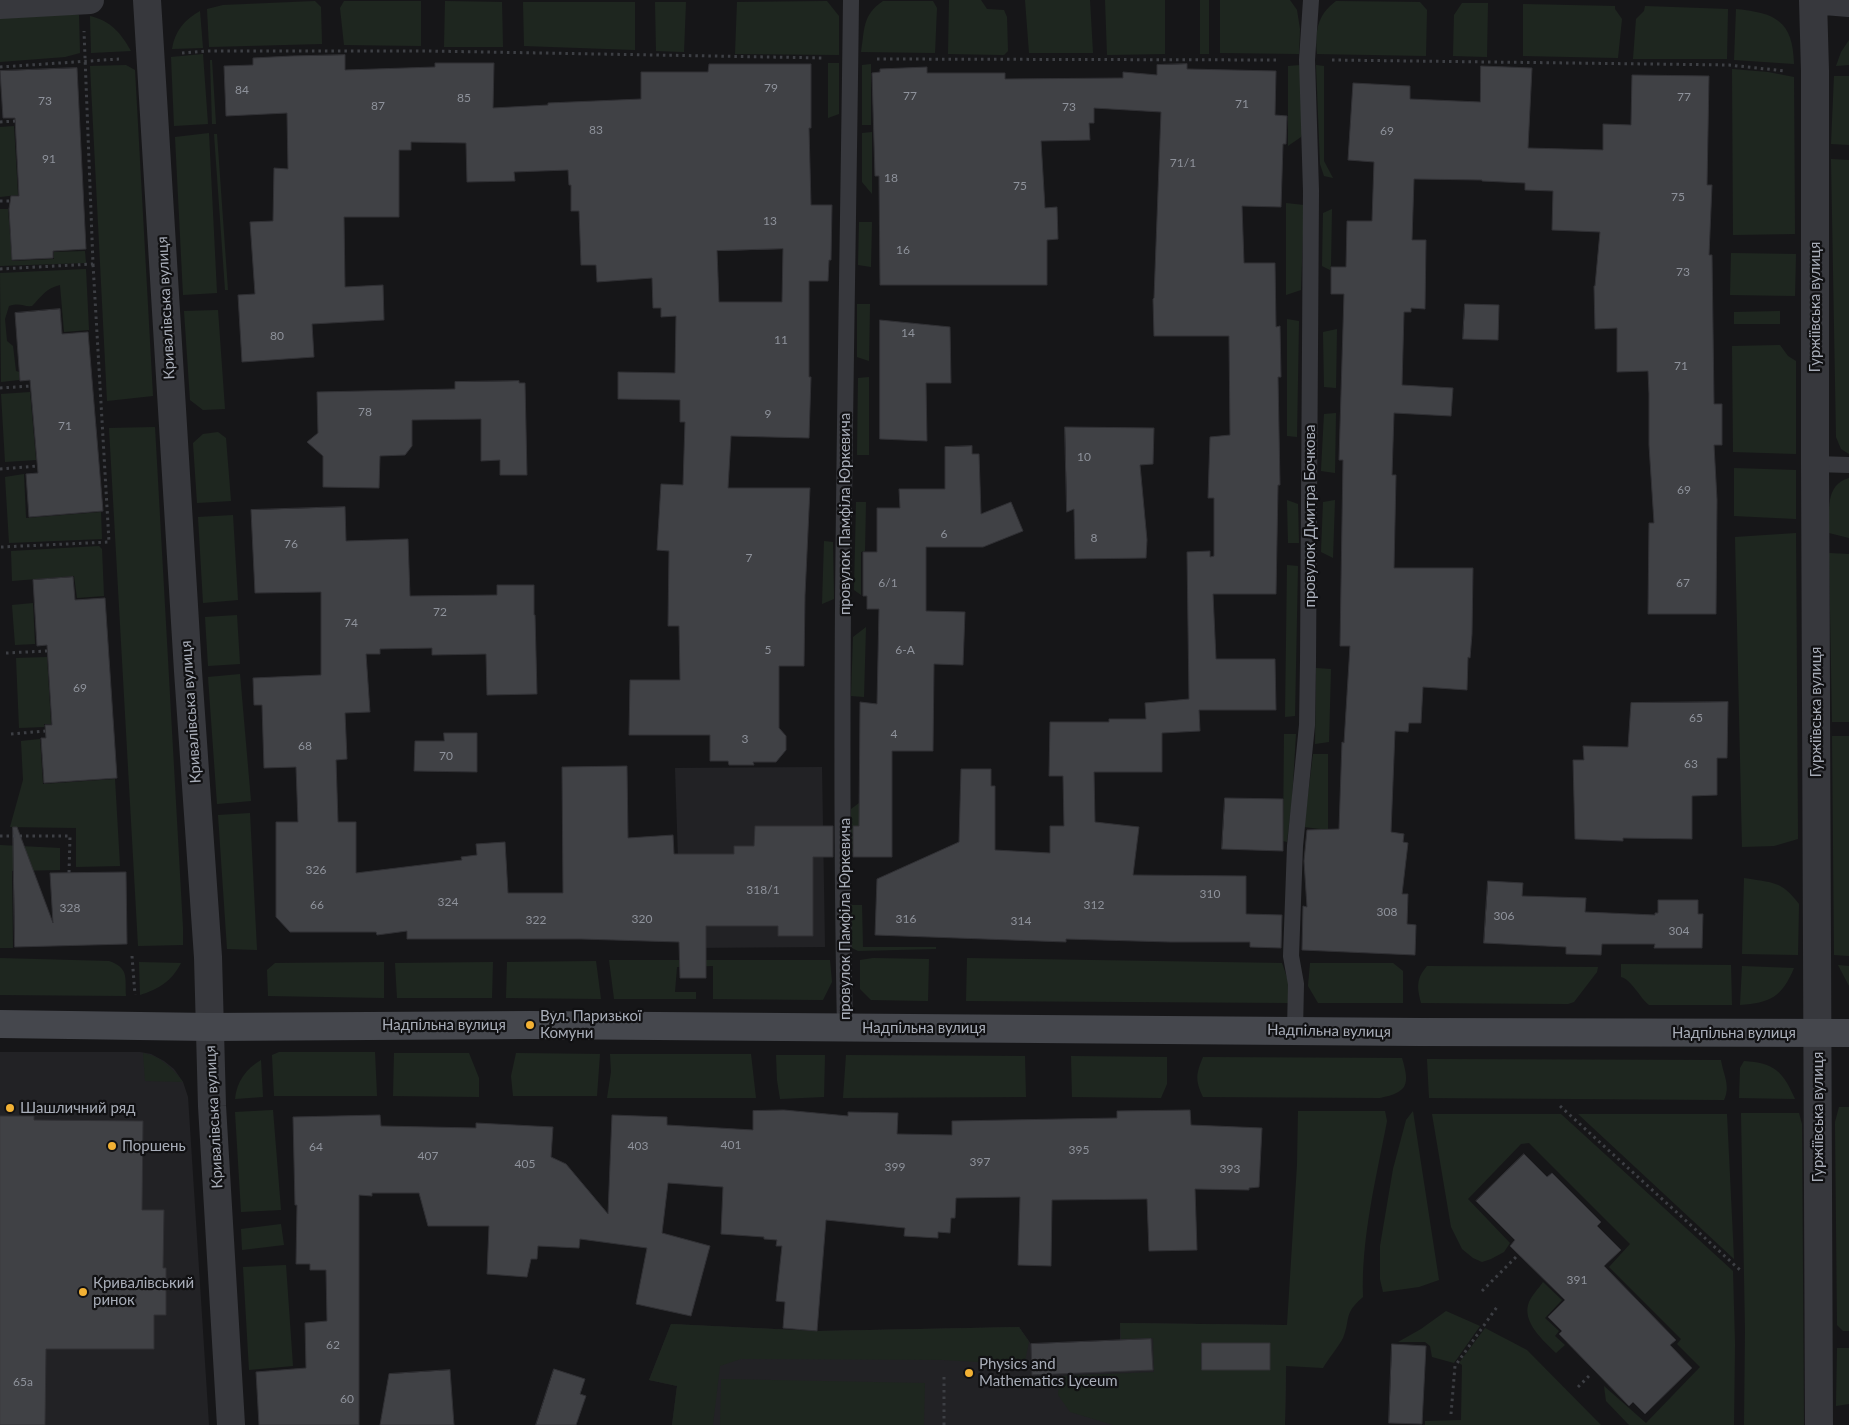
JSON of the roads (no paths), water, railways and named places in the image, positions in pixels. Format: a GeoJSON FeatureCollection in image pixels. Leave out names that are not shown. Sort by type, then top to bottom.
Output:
{"type":"FeatureCollection","features":[{"type":"Feature","properties":{"kind":"main road","name":"Надпільна вулиця"},"geometry":{"type":"LineString","coordinates":[[0,1024],[209,1027],[539,1025],[1849,1033]]}},
{"type":"Feature","properties":{"kind":"street","name":"Кривалівська вулиця"},"geometry":{"type":"LineString","coordinates":[[147,0],[188,671],[208,957],[209,1027],[231,1425]]}},
{"type":"Feature","properties":{"kind":"street"},"geometry":{"type":"LineString","coordinates":[[1813,0],[1849,3]]}},
{"type":"Feature","properties":{"kind":"street","name":"Гуржіївська вулиця"},"geometry":{"type":"LineString","coordinates":[[1813,0],[1815,71],[1814,464],[1819,1425]]}},
{"type":"Feature","properties":{"kind":"street"},"geometry":{"type":"LineString","coordinates":[[0,5],[87,12]]}},
{"type":"Feature","properties":{"kind":"lane","name":"провулок Памфіла Юркевича"},"geometry":{"type":"LineString","coordinates":[[845,1028],[844,518],[851,0]]}},
{"type":"Feature","properties":{"kind":"lane","name":"провулок Дмитра Бочкова"},"geometry":{"type":"LineString","coordinates":[[1295,1030],[1296,984],[1291,956],[1295,846],[1307,725],[1309,642],[1311,182],[1307,60],[1311,0]]}},
{"type":"Feature","properties":{"kind":"lane"},"geometry":{"type":"LineString","coordinates":[[1814,464],[1849,465]]}},
{"type":"Feature","properties":{"kind":"place","name":"Вул. Паризької Комуни"},"geometry":{"type":"Point","coordinates":[530,1025]}},
{"type":"Feature","properties":{"kind":"place","name":"Шашличний ряд"},"geometry":{"type":"Point","coordinates":[10,1108]}},
{"type":"Feature","properties":{"kind":"place","name":"Поршень"},"geometry":{"type":"Point","coordinates":[112,1146]}},
{"type":"Feature","properties":{"kind":"place","name":"Кривалівський ринок"},"geometry":{"type":"Point","coordinates":[83,1292]}},
{"type":"Feature","properties":{"kind":"place","name":"Physics and Mathematics Lyceum"},"geometry":{"type":"Point","coordinates":[969,1373]}}]}
